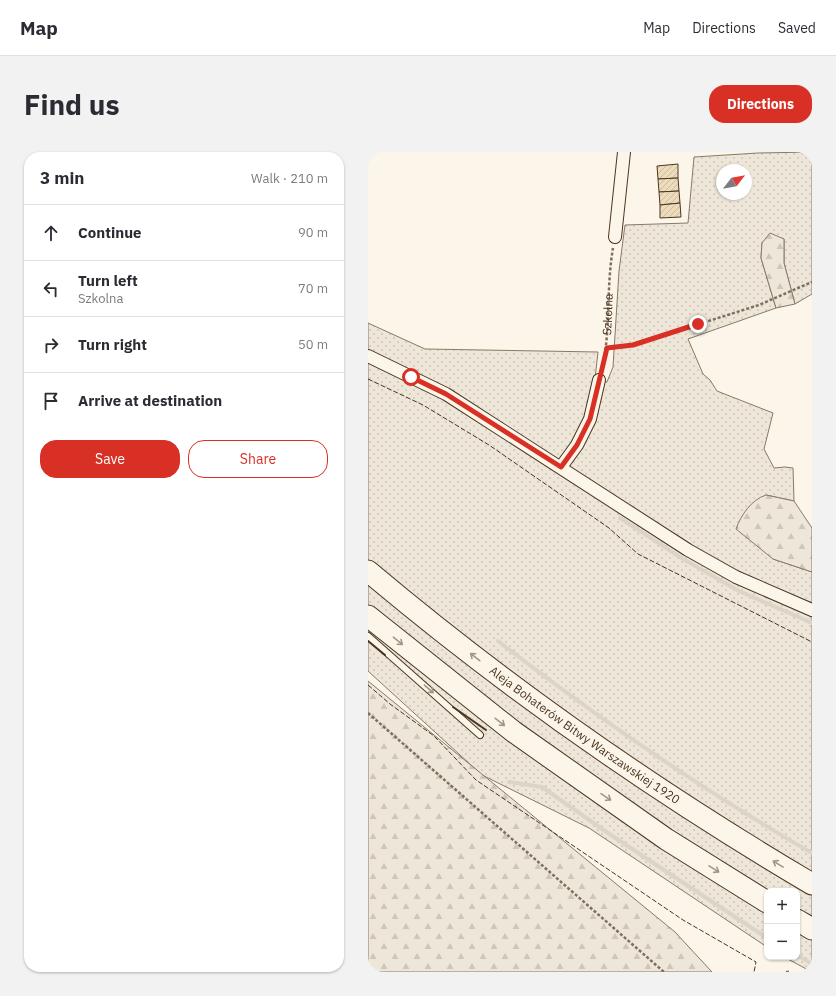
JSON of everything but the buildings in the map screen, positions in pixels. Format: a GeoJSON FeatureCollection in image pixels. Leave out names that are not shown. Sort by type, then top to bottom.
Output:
{"type":"FeatureCollection","features":[{"type":"Feature","properties":{"kind":"highway","name":"Aleja Bohaterów Bitwy Warszawskiej 1920"},"geometry":{"type":"LineString","coordinates":[[368,571],[515,688],[605,753],[716,826],[812,884]]}},
{"type":"Feature","properties":{"kind":"highway"},"geometry":{"type":"LineString","coordinates":[[368,616],[490,714],[544,754],[666,839],[764,900]]}},
{"type":"Feature","properties":{"kind":"highway"},"geometry":{"type":"LineString","coordinates":[[800,922],[812,929]]}},
{"type":"Feature","properties":{"kind":"street"},"geometry":{"type":"LineString","coordinates":[[615,237],[624,152]]}},
{"type":"Feature","properties":{"kind":"street"},"geometry":{"type":"LineString","coordinates":[[368,356],[446,394],[688,550],[736,577],[812,610]]}},
{"type":"Feature","properties":{"kind":"street"},"geometry":{"type":"LineString","coordinates":[[561,467],[577,445],[590,419],[599,380]]}},
{"type":"Feature","properties":{"kind":"lane"},"geometry":{"type":"LineString","coordinates":[[368,636],[480,735]]}},
{"type":"Feature","properties":{"kind":"path","name":"Szkolna"},"geometry":{"type":"LineString","coordinates":[[599,380],[607,348],[609,270],[615,237]]}},
{"type":"Feature","properties":{"kind":"path"},"geometry":{"type":"LineString","coordinates":[[607,348],[633,345],[759,305],[812,282]]}},
{"type":"Feature","properties":{"kind":"path"},"geometry":{"type":"LineString","coordinates":[[368,712],[664,972]]}},
{"type":"Feature","properties":{"kind":"green space"},"geometry":{"type":"Polygon","coordinates":[[[812,152],[812,294],[795,304],[784,263],[784,239],[762,243],[761,258],[776,308],[688,339],[703,374],[710,380],[717,391],[773,413],[764,449],[774,468],[793,468],[794,501],[766,495],[773,559],[812,572],[812,972],[790,960],[800,960],[800,888],[764,888],[764,945],[589,828],[482,775],[368,671],[368,323],[425,349],[598,352],[595,379],[607,382],[613,367],[619,271],[625,225],[688,223],[694,157],[758,153],[812,152]]]}},
{"type":"Feature","properties":{"kind":"green space"},"geometry":{"type":"Polygon","coordinates":[[[770,233],[784,239],[784,263],[795,304],[776,308],[761,258],[762,243],[770,233]]]}},
{"type":"Feature","properties":{"kind":"green space"},"geometry":{"type":"Polygon","coordinates":[[[766,495],[794,501],[812,528],[812,572],[773,559],[736,529],[741,518],[751,504],[766,495]]]}},
{"type":"Feature","properties":{"kind":"green space"},"geometry":{"type":"Polygon","coordinates":[[[368,681],[675,932],[712,972],[368,972],[368,681]]]}},
{"type":"Feature","properties":{"kind":"waterway"},"geometry":{"type":"LineString","coordinates":[[620,518],[683,559],[739,591],[812,623]]}},
{"type":"Feature","properties":{"kind":"waterway"},"geometry":{"type":"LineString","coordinates":[[498,641],[574,698],[651,752],[691,779],[812,853]]}},
{"type":"Feature","properties":{"kind":"waterway"},"geometry":{"type":"LineString","coordinates":[[509,782],[542,787],[605,831],[764,936]]}},
{"type":"Feature","properties":{"kind":"waterway"},"geometry":{"type":"LineString","coordinates":[[800,957],[812,964]]}},
{"type":"Feature","properties":{"kind":"fence"},"geometry":{"type":"LineString","coordinates":[[368,379],[423,405],[489,445],[609,528],[638,554],[812,642]]}},
{"type":"Feature","properties":{"kind":"fence"},"geometry":{"type":"LineString","coordinates":[[368,685],[390,704],[434,736],[476,780],[683,920],[756,962],[754,972]]}},
{"type":"Feature","properties":{"kind":"wall"},"geometry":{"type":"LineString","coordinates":[[368,641],[385,655]]}},
{"type":"Feature","properties":{"kind":"wall"},"geometry":{"type":"LineString","coordinates":[[453,707],[486,730]]}},
{"type":"Feature","properties":{"kind":"route"},"geometry":{"type":"LineString","coordinates":[[411,377],[446,394],[561,467],[577,445],[590,419],[607,348],[633,345],[698,324]]}}]}
